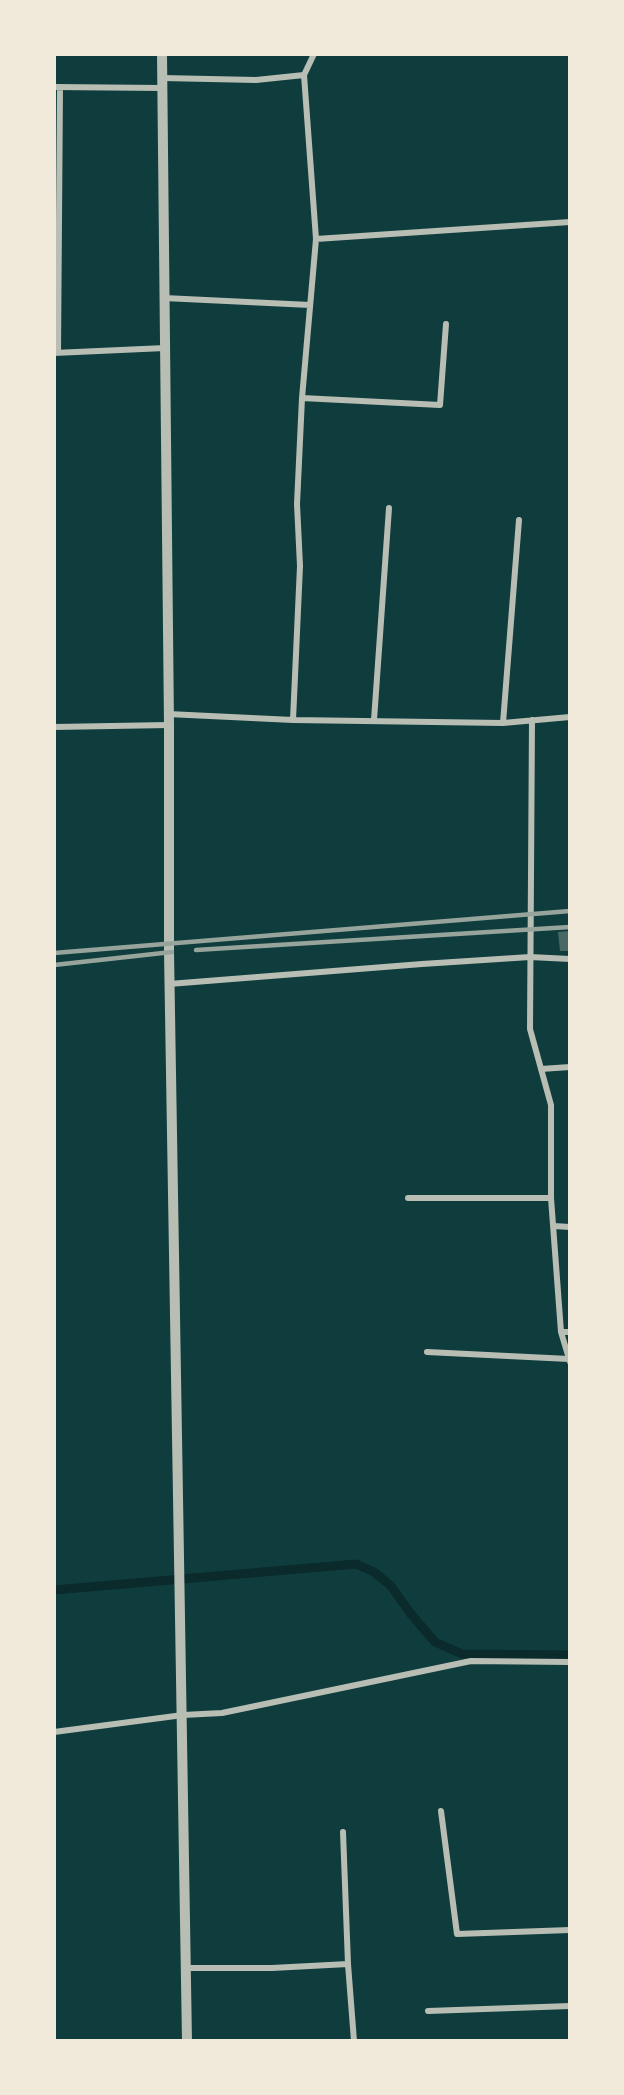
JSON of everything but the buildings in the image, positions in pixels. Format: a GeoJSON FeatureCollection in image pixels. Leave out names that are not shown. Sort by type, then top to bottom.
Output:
{"type":"FeatureCollection","features":[{"type":"Feature","properties":{"kind":"street"},"geometry":{"type":"LineString","coordinates":[[162,54],[169,719],[169,984],[187,2041]]}},
{"type":"Feature","properties":{"kind":"street"},"geometry":{"type":"LineString","coordinates":[[293,720],[300,566],[297,504],[302,398],[316,239],[304,75],[314,54]]}},
{"type":"Feature","properties":{"kind":"street"},"geometry":{"type":"LineString","coordinates":[[165,348],[56,353],[57,87],[256,80],[304,75]]}},
{"type":"Feature","properties":{"kind":"street"},"geometry":{"type":"LineString","coordinates":[[316,239],[570,222]]}},
{"type":"Feature","properties":{"kind":"street"},"geometry":{"type":"LineString","coordinates":[[164,298],[310,305]]}},
{"type":"Feature","properties":{"kind":"street"},"geometry":{"type":"LineString","coordinates":[[302,398],[440,405],[446,324]]}},
{"type":"Feature","properties":{"kind":"street"},"geometry":{"type":"LineString","coordinates":[[374,720],[389,508]]}},
{"type":"Feature","properties":{"kind":"street"},"geometry":{"type":"LineString","coordinates":[[503,723],[519,520]]}},
{"type":"Feature","properties":{"kind":"street"},"geometry":{"type":"LineString","coordinates":[[54,727],[169,719],[503,723],[570,717]]}},
{"type":"Feature","properties":{"kind":"street"},"geometry":{"type":"LineString","coordinates":[[428,1352],[570,1360],[561,1332],[551,1198],[551,1105],[530,1029],[532,720]]}},
{"type":"Feature","properties":{"kind":"street"},"geometry":{"type":"LineString","coordinates":[[169,984],[530,957],[570,959]]}},
{"type":"Feature","properties":{"kind":"street"},"geometry":{"type":"LineString","coordinates":[[541,1069],[570,1067]]}},
{"type":"Feature","properties":{"kind":"street"},"geometry":{"type":"LineString","coordinates":[[408,1198],[551,1198]]}},
{"type":"Feature","properties":{"kind":"street"},"geometry":{"type":"LineString","coordinates":[[554,1226],[570,1227]]}},
{"type":"Feature","properties":{"kind":"street"},"geometry":{"type":"LineString","coordinates":[[561,1332],[570,1332]]}},
{"type":"Feature","properties":{"kind":"street"},"geometry":{"type":"LineString","coordinates":[[54,1732],[183,1715],[222,1713],[471,1661],[570,1662]]}},
{"type":"Feature","properties":{"kind":"street"},"geometry":{"type":"LineString","coordinates":[[441,1811],[458,1934],[570,1930]]}},
{"type":"Feature","properties":{"kind":"street"},"geometry":{"type":"LineString","coordinates":[[343,1832],[348,1964],[354,2041]]}},
{"type":"Feature","properties":{"kind":"street"},"geometry":{"type":"LineString","coordinates":[[186,1968],[272,1968],[348,1964]]}},
{"type":"Feature","properties":{"kind":"street"},"geometry":{"type":"LineString","coordinates":[[428,2011],[570,2006]]}},
{"type":"Feature","properties":{"kind":"waterway"},"geometry":{"type":"LineString","coordinates":[[54,1590],[356,1564],[374,1572],[391,1586],[435,1642],[462,1654],[570,1655]]}},
{"type":"Feature","properties":{"kind":"railway"},"geometry":{"type":"LineString","coordinates":[[54,953],[570,911]]}},
{"type":"Feature","properties":{"kind":"railway"},"geometry":{"type":"LineString","coordinates":[[196,950],[570,927]]}},
{"type":"Feature","properties":{"kind":"railway"},"geometry":{"type":"LineString","coordinates":[[54,965],[172,952]]}}]}
